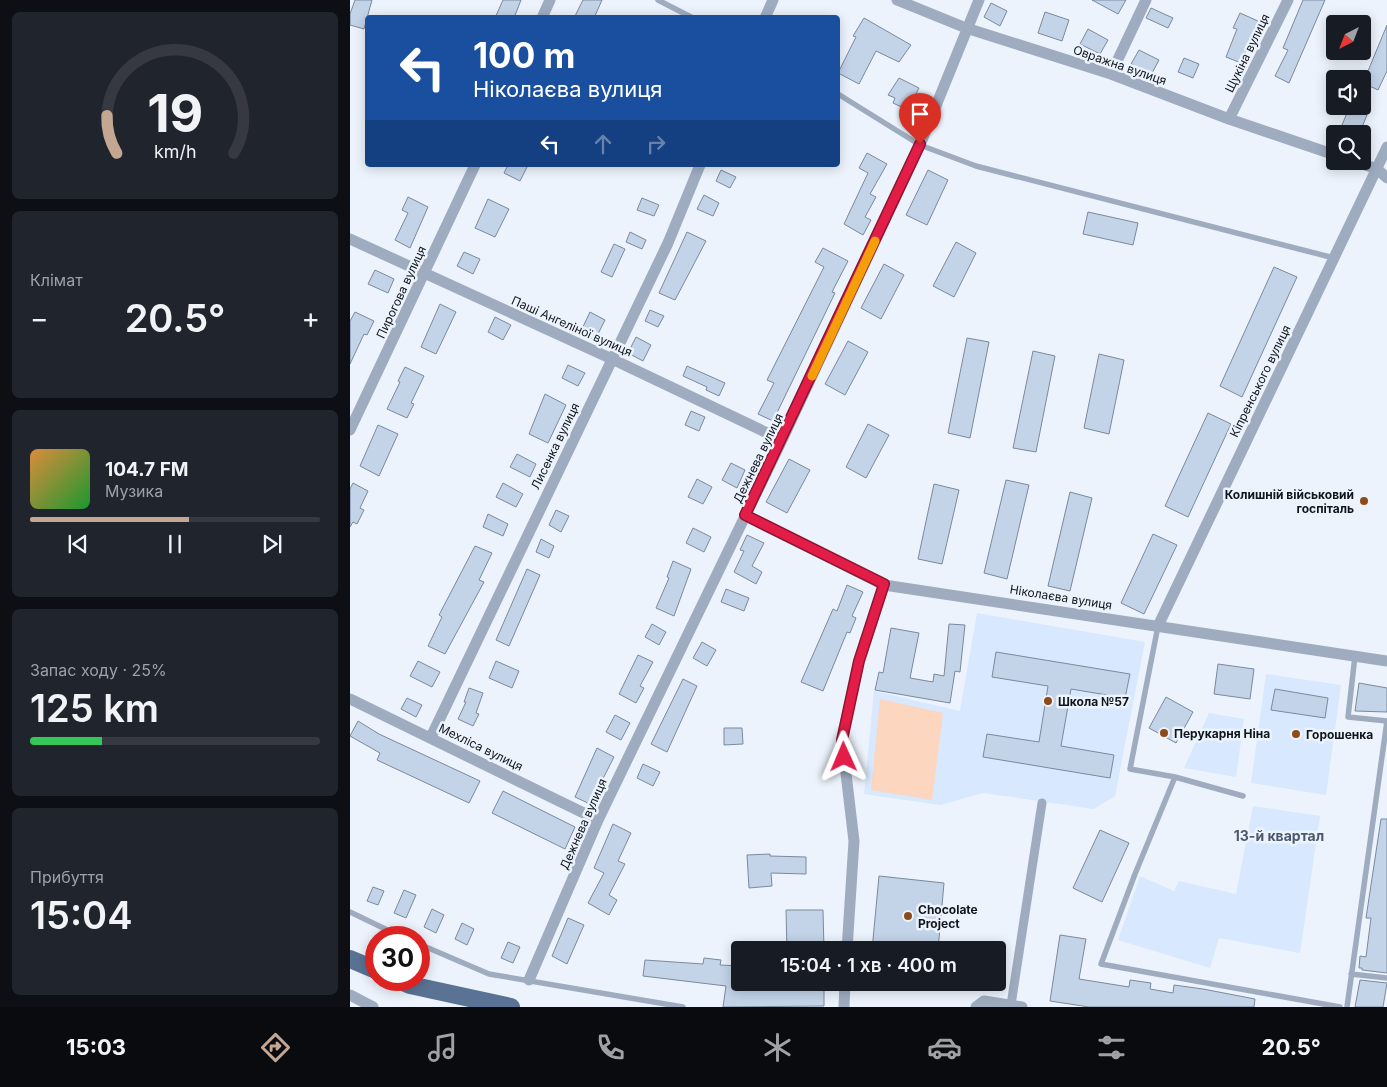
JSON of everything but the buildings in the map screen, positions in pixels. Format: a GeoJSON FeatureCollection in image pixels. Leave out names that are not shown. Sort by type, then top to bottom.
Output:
{"type":"FeatureCollection","features":[{"type":"Feature","properties":{"kind":"main road"},"geometry":{"type":"LineString","coordinates":[[350,959],[365,965]]}},
{"type":"Feature","properties":{"kind":"main road"},"geometry":{"type":"LineString","coordinates":[[430,989],[511,1007]]}},
{"type":"Feature","properties":{"kind":"street"},"geometry":{"type":"LineString","coordinates":[[543,15],[550,0]]}},
{"type":"Feature","properties":{"kind":"street"},"geometry":{"type":"LineString","coordinates":[[766,15],[774,0]]}},
{"type":"Feature","properties":{"kind":"street","name":"Овражна вулиця"},"geometry":{"type":"LineString","coordinates":[[897,0],[966,28],[1111,74],[1229,119],[1326,152]]}},
{"type":"Feature","properties":{"kind":"street","name":"Дежнева вулиця"},"geometry":{"type":"LineString","coordinates":[[529,980],[598,820],[782,440],[920,144],[979,0]]}},
{"type":"Feature","properties":{"kind":"street"},"geometry":{"type":"LineString","coordinates":[[1111,74],[1146,0]]}},
{"type":"Feature","properties":{"kind":"street","name":"Щукіна вулиця"},"geometry":{"type":"LineString","coordinates":[[1229,119],[1288,0]]}},
{"type":"Feature","properties":{"kind":"street","name":"Кіпренського вулиця"},"geometry":{"type":"LineString","coordinates":[[1158,626],[1387,147]]}},
{"type":"Feature","properties":{"kind":"street","name":"Пирогова вулиця"},"geometry":{"type":"LineString","coordinates":[[350,430],[425,275],[474,167]]}},
{"type":"Feature","properties":{"kind":"street","name":"Лисенка вулиця"},"geometry":{"type":"LineString","coordinates":[[431,738],[668,243],[699,167]]}},
{"type":"Feature","properties":{"kind":"street"},"geometry":{"type":"LineString","coordinates":[[1371,167],[1377,169],[1387,178]]}},
{"type":"Feature","properties":{"kind":"street","name":"Паші Ангеліної вулиця"},"geometry":{"type":"LineString","coordinates":[[350,239],[612,359],[782,440]]}},
{"type":"Feature","properties":{"kind":"street","name":"Ніколаєва вулиця"},"geometry":{"type":"LineString","coordinates":[[745,515],[884,584],[1387,661]]}},
{"type":"Feature","properties":{"kind":"street"},"geometry":{"type":"LineString","coordinates":[[848,941],[854,841],[842,740],[859,661],[884,584]]}},
{"type":"Feature","properties":{"kind":"street","name":"Мехліса вулиця"},"geometry":{"type":"LineString","coordinates":[[350,699],[598,820]]}},
{"type":"Feature","properties":{"kind":"street"},"geometry":{"type":"LineString","coordinates":[[976,1007],[984,1001],[1016,1006],[1042,803]]}},
{"type":"Feature","properties":{"kind":"street"},"geometry":{"type":"LineString","coordinates":[[844,1007],[845,991]]}},
{"type":"Feature","properties":{"kind":"street"},"geometry":{"type":"LineString","coordinates":[[350,995],[373,1007]]}},
{"type":"Feature","properties":{"kind":"lane"},"geometry":{"type":"LineString","coordinates":[[658,0],[687,15]]}},
{"type":"Feature","properties":{"kind":"lane"},"geometry":{"type":"LineString","coordinates":[[840,95],[920,144],[976,166],[1334,258]]}},
{"type":"Feature","properties":{"kind":"lane"},"geometry":{"type":"LineString","coordinates":[[1158,626],[1130,769],[1175,777],[1243,796]]}},
{"type":"Feature","properties":{"kind":"lane"},"geometry":{"type":"LineString","coordinates":[[1347,1007],[1387,721],[1348,717],[1355,656]]}},
{"type":"Feature","properties":{"kind":"lane"},"geometry":{"type":"LineString","coordinates":[[1175,777],[1135,874],[1101,964],[1340,1007]]}},
{"type":"Feature","properties":{"kind":"lane"},"geometry":{"type":"LineString","coordinates":[[350,912],[379,926]]}},
{"type":"Feature","properties":{"kind":"lane"},"geometry":{"type":"LineString","coordinates":[[430,949],[490,974],[683,1007]]}},
{"type":"Feature","properties":{"kind":"lane"},"geometry":{"type":"LineString","coordinates":[[1352,974],[1387,978]]}},
{"type":"Feature","properties":{"kind":"shaded area","name":"Школа №57"},"geometry":{"type":"Polygon","coordinates":[[[977,613],[1145,642],[1115,796],[1094,809],[983,793],[940,805],[864,794],[874,691],[960,711],[977,613]]]}},
{"type":"Feature","properties":{"kind":"shaded area","name":"Горошенка"},"geometry":{"type":"Polygon","coordinates":[[[1266,674],[1341,685],[1326,795],[1251,783],[1266,674]]]}},
{"type":"Feature","properties":{"kind":"shaded area"},"geometry":{"type":"Polygon","coordinates":[[[880,699],[943,713],[932,800],[871,790],[880,699]]]}},
{"type":"Feature","properties":{"kind":"shaded area"},"geometry":{"type":"Polygon","coordinates":[[[1209,713],[1244,719],[1236,777],[1184,768],[1209,713]]]}},
{"type":"Feature","properties":{"kind":"shaded area"},"geometry":{"type":"Polygon","coordinates":[[[1253,806],[1320,816],[1300,953],[1219,938],[1210,968],[1118,940],[1140,876],[1174,891],[1179,881],[1236,894],[1253,806]]]}},
{"type":"Feature","properties":{"kind":"slow traffic"},"geometry":{"type":"LineString","coordinates":[[812,376],[875,241]]}},
{"type":"Feature","properties":{"kind":"place","name":"Колишній військовий госпіталь"},"geometry":{"type":"Point","coordinates":[1364,501]}},
{"type":"Feature","properties":{"kind":"place","name":"Школа №57"},"geometry":{"type":"Point","coordinates":[1048,701]}},
{"type":"Feature","properties":{"kind":"place","name":"Перукарня Ніна"},"geometry":{"type":"Point","coordinates":[1164,733]}},
{"type":"Feature","properties":{"kind":"place","name":"Горошенка"},"geometry":{"type":"Point","coordinates":[1296,734]}},
{"type":"Feature","properties":{"kind":"place","name":"Chocolate Project"},"geometry":{"type":"Point","coordinates":[908,916]}},
{"type":"Feature","properties":{"kind":"district","name":"13-й квартал"},"geometry":{"type":"Point","coordinates":[1279,835]}},
{"type":"Feature","properties":{"kind":"route"},"geometry":{"type":"LineString","coordinates":[[844,757],[842,740],[859,661],[884,584],[745,515],[920,144]]}}]}
